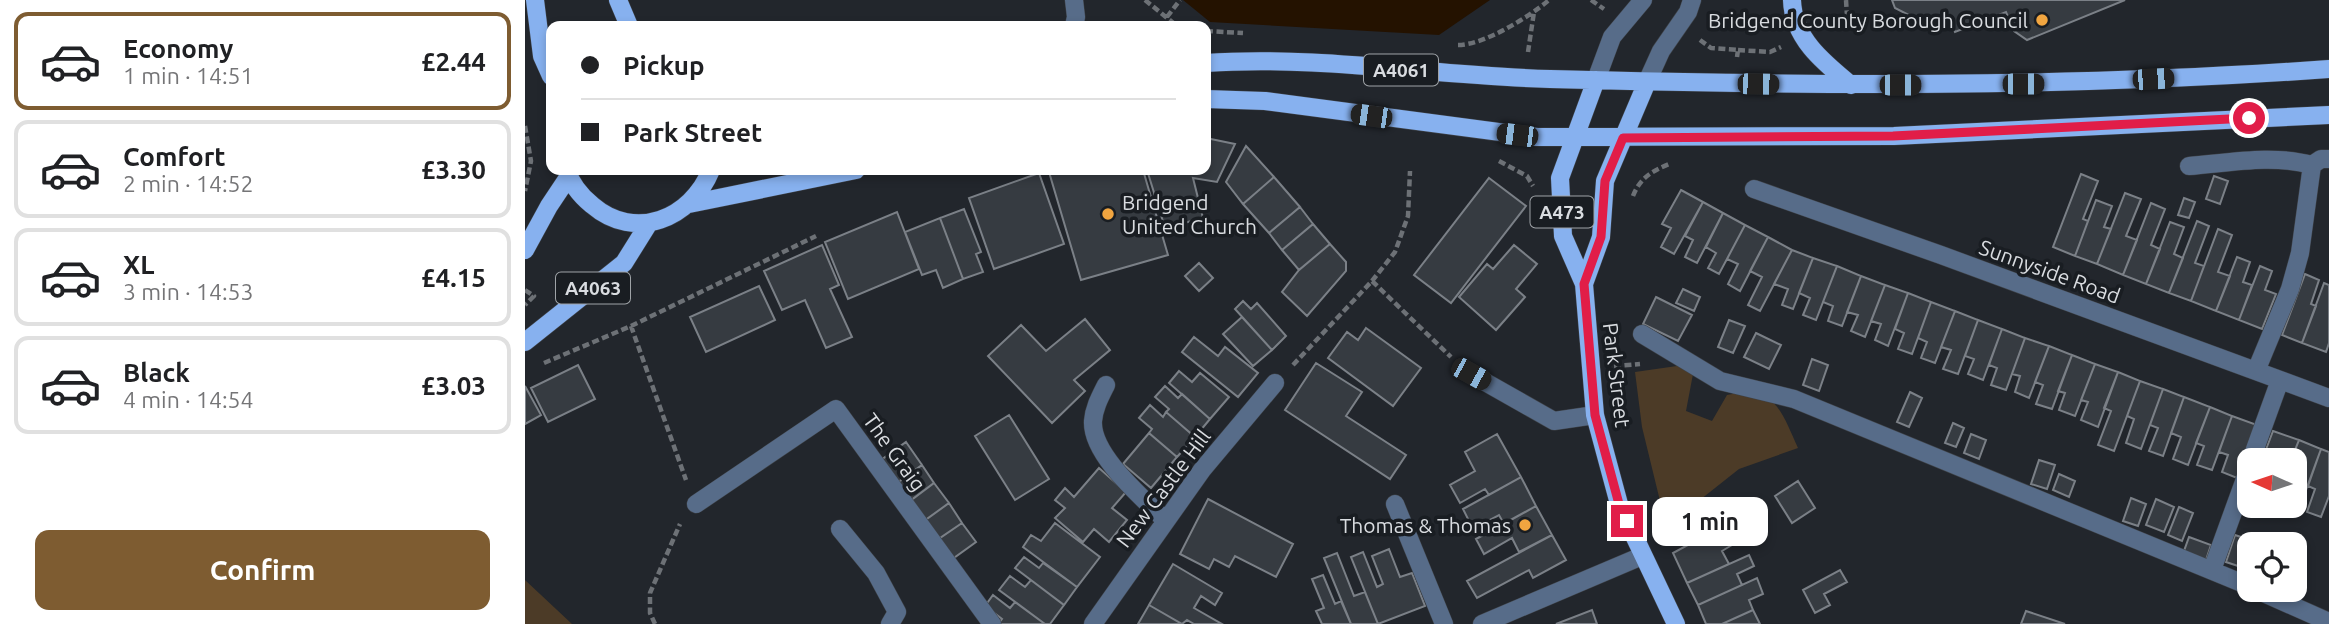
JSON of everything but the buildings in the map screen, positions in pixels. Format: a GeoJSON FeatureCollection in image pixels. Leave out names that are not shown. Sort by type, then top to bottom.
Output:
{"type":"FeatureCollection","features":[{"type":"Feature","properties":{"kind":"main road"},"geometry":{"type":"LineString","coordinates":[[535,0],[542,56],[546,65]]}},
{"type":"Feature","properties":{"kind":"main road"},"geometry":{"type":"LineString","coordinates":[[618,0],[627,21]]}},
{"type":"Feature","properties":{"kind":"main road"},"geometry":{"type":"LineString","coordinates":[[1792,0],[1792,11],[1802,37],[1823,62],[1851,85]]}},
{"type":"Feature","properties":{"kind":"main road","name":"A4061"},"geometry":{"type":"LineString","coordinates":[[1211,63],[1259,60],[1515,78],[1596,80]]}},
{"type":"Feature","properties":{"kind":"main road"},"geometry":{"type":"LineString","coordinates":[[1596,80],[1851,85],[2047,84],[2329,69]]}},
{"type":"Feature","properties":{"kind":"main road","name":"Park Street"},"geometry":{"type":"LineString","coordinates":[[1596,80],[1560,178],[1563,236],[1584,284],[1595,415],[1619,504],[1676,624]]}},
{"type":"Feature","properties":{"kind":"main road","name":"Park Street"},"geometry":{"type":"LineString","coordinates":[[1584,284],[1601,237],[1605,181],[1647,82]]}},
{"type":"Feature","properties":{"kind":"main road","name":"A4061"},"geometry":{"type":"LineString","coordinates":[[1211,99],[1265,101],[1537,137],[1575,137]]}},
{"type":"Feature","properties":{"kind":"main road"},"geometry":{"type":"LineString","coordinates":[[1575,137],[1893,136],[2329,114]]}},
{"type":"Feature","properties":{"kind":"main road"},"geometry":{"type":"LineString","coordinates":[[525,250],[567,175]]}},
{"type":"Feature","properties":{"kind":"main road"},"geometry":{"type":"LineString","coordinates":[[569,175],[582,197],[601,213],[624,222],[649,223],[670,216],[689,204],[704,187],[709,175]]}},
{"type":"Feature","properties":{"kind":"main road"},"geometry":{"type":"LineString","coordinates":[[689,204],[831,175]]}},
{"type":"Feature","properties":{"kind":"main road","name":"A4063"},"geometry":{"type":"LineString","coordinates":[[525,342],[624,263],[649,223]]}},
{"type":"Feature","properties":{"kind":"street"},"geometry":{"type":"LineString","coordinates":[[1074,0],[1075,21]]}},
{"type":"Feature","properties":{"kind":"street"},"geometry":{"type":"LineString","coordinates":[[1596,80],[1612,37],[1643,0]]}},
{"type":"Feature","properties":{"kind":"street"},"geometry":{"type":"LineString","coordinates":[[1647,82],[1661,51],[1688,12],[1692,0]]}},
{"type":"Feature","properties":{"kind":"street"},"geometry":{"type":"LineString","coordinates":[[2189,166],[2274,160],[2312,165],[2321,159],[2329,159]]}},
{"type":"Feature","properties":{"kind":"street"},"geometry":{"type":"LineString","coordinates":[[2256,371],[2290,289],[2300,253],[2312,165]]}},
{"type":"Feature","properties":{"kind":"street","name":"Sunnyside Road"},"geometry":{"type":"LineString","coordinates":[[1754,190],[1941,255],[2329,398]]}},
{"type":"Feature","properties":{"kind":"street"},"geometry":{"type":"LineString","coordinates":[[1642,334],[1720,381],[1794,399],[2237,581]]}},
{"type":"Feature","properties":{"kind":"street"},"geometry":{"type":"LineString","coordinates":[[1471,374],[1554,421],[1595,415]]}},
{"type":"Feature","properties":{"kind":"street"},"geometry":{"type":"LineString","coordinates":[[2255,448],[2280,380]]}},
{"type":"Feature","properties":{"kind":"street","name":"New Castle Hill"},"geometry":{"type":"LineString","coordinates":[[1093,624],[1202,470],[1275,383]]}},
{"type":"Feature","properties":{"kind":"street"},"geometry":{"type":"LineString","coordinates":[[1106,385],[1095,405],[1092,423],[1098,443],[1108,460],[1166,521]]}},
{"type":"Feature","properties":{"kind":"street","name":"The Graig"},"geometry":{"type":"LineString","coordinates":[[696,503],[836,409],[992,624]]}},
{"type":"Feature","properties":{"kind":"street"},"geometry":{"type":"LineString","coordinates":[[2212,570],[2237,501]]}},
{"type":"Feature","properties":{"kind":"street"},"geometry":{"type":"LineString","coordinates":[[1395,504],[1444,624]]}},
{"type":"Feature","properties":{"kind":"street"},"geometry":{"type":"LineString","coordinates":[[840,529],[876,573],[897,612],[890,624]]}},
{"type":"Feature","properties":{"kind":"street"},"geometry":{"type":"LineString","coordinates":[[1482,624],[1642,556]]}},
{"type":"Feature","properties":{"kind":"street"},"geometry":{"type":"LineString","coordinates":[[2284,602],[2329,622]]}},
{"type":"Feature","properties":{"kind":"path"},"geometry":{"type":"LineString","coordinates":[[1145,0],[1171,21]]}},
{"type":"Feature","properties":{"kind":"path"},"geometry":{"type":"LineString","coordinates":[[1449,44],[1471,45],[1534,12],[1549,0]]}},
{"type":"Feature","properties":{"kind":"path"},"geometry":{"type":"LineString","coordinates":[[1167,17],[1179,2]]}},
{"type":"Feature","properties":{"kind":"path"},"geometry":{"type":"LineString","coordinates":[[1211,31],[1252,33]]}},
{"type":"Feature","properties":{"kind":"path"},"geometry":{"type":"LineString","coordinates":[[525,126],[531,160],[525,192]]}},
{"type":"Feature","properties":{"kind":"path"},"geometry":{"type":"LineString","coordinates":[[1275,383],[1372,281],[1395,252],[1408,216],[1410,171]]}},
{"type":"Feature","properties":{"kind":"path"},"geometry":{"type":"LineString","coordinates":[[543,364],[631,326],[816,236]]}},
{"type":"Feature","properties":{"kind":"path"},"geometry":{"type":"LineString","coordinates":[[1372,281],[1436,345],[1471,374]]}},
{"type":"Feature","properties":{"kind":"path"},"geometry":{"type":"LineString","coordinates":[[525,290],[534,296],[525,306]]}},
{"type":"Feature","properties":{"kind":"path"},"geometry":{"type":"LineString","coordinates":[[631,326],[675,453]]}},
{"type":"Feature","properties":{"kind":"path"},"geometry":{"type":"LineString","coordinates":[[655,624],[650,613],[650,593],[676,530],[696,503]]}},
{"type":"Feature","properties":{"kind":"shaded area"},"geometry":{"type":"Polygon","coordinates":[[[1183,0],[1490,0],[1439,35],[1209,21],[1183,0]]]}},
{"type":"Feature","properties":{"kind":"shaded area"},"geometry":{"type":"Polygon","coordinates":[[[1687,367],[1693,374],[1686,411],[1712,421],[1727,395],[1756,393],[1766,397],[1781,412],[1798,448],[1739,469],[1691,507],[1666,516],[1642,427],[1635,372],[1687,367]]]}},
{"type":"Feature","properties":{"kind":"shaded area"},"geometry":{"type":"Polygon","coordinates":[[[525,580],[572,624],[525,624],[525,580]]]}},
{"type":"Feature","properties":{"kind":"place","name":"Bridgend County Borough Council"},"geometry":{"type":"Point","coordinates":[2042,20]}},
{"type":"Feature","properties":{"kind":"place","name":"Bridgend United Church"},"geometry":{"type":"Point","coordinates":[1108,214]}},
{"type":"Feature","properties":{"kind":"place","name":"Thomas & Thomas"},"geometry":{"type":"Point","coordinates":[1525,525]}},
{"type":"Feature","properties":{"kind":"route"},"geometry":{"type":"LineString","coordinates":[[1627,521],[1619,504],[1595,415],[1584,284],[1601,237],[1605,181],[1623,138],[1893,136],[2249,118]]}}]}
